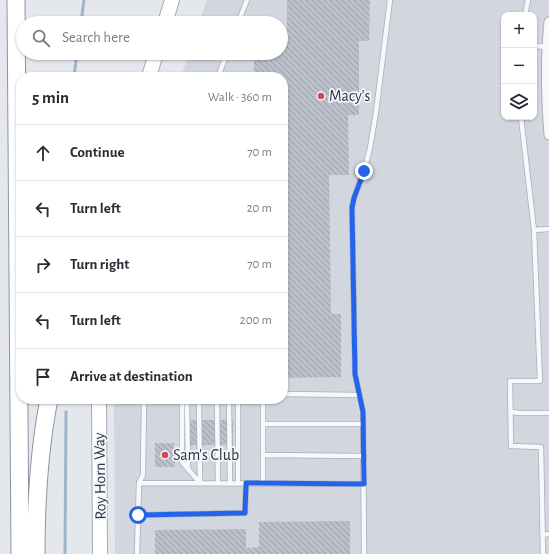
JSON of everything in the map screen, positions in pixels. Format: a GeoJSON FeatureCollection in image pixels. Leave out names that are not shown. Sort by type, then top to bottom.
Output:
{"type":"FeatureCollection","features":[{"type":"Feature","properties":{"kind":"highway"},"geometry":{"type":"LineString","coordinates":[[16,0],[16,16]]}},
{"type":"Feature","properties":{"kind":"highway"},"geometry":{"type":"LineString","coordinates":[[16,60],[17,72]]}},
{"type":"Feature","properties":{"kind":"highway"},"geometry":{"type":"LineString","coordinates":[[19,404],[20,554]]}},
{"type":"Feature","properties":{"kind":"highway"},"geometry":{"type":"LineString","coordinates":[[36,554],[36,519],[39,468],[48,404]]}},
{"type":"Feature","properties":{"kind":"main road"},"geometry":{"type":"LineString","coordinates":[[167,16],[172,0]]}},
{"type":"Feature","properties":{"kind":"main road"},"geometry":{"type":"LineString","coordinates":[[150,72],[154,60]]}},
{"type":"Feature","properties":{"kind":"main road","name":"Roy Horn Way"},"geometry":{"type":"LineString","coordinates":[[99,404],[101,554]]}},
{"type":"Feature","properties":{"kind":"street"},"geometry":{"type":"LineString","coordinates":[[549,22],[546,102],[549,135]]}},
{"type":"Feature","properties":{"kind":"lane"},"geometry":{"type":"LineString","coordinates":[[240,16],[246,0]]}},
{"type":"Feature","properties":{"kind":"lane"},"geometry":{"type":"LineString","coordinates":[[364,554],[363,412],[355,374],[353,204],[370,148],[390,0]]}},
{"type":"Feature","properties":{"kind":"lane"},"geometry":{"type":"LineString","coordinates":[[526,12],[528,0]]}},
{"type":"Feature","properties":{"kind":"lane"},"geometry":{"type":"LineString","coordinates":[[537,46],[548,47]]}},
{"type":"Feature","properties":{"kind":"lane"},"geometry":{"type":"LineString","coordinates":[[220,72],[224,60]]}},
{"type":"Feature","properties":{"kind":"lane"},"geometry":{"type":"LineString","coordinates":[[521,120],[534,230],[540,380],[510,381],[511,446],[541,447],[543,554]]}},
{"type":"Feature","properties":{"kind":"lane"},"geometry":{"type":"LineString","coordinates":[[534,230],[549,229]]}},
{"type":"Feature","properties":{"kind":"lane"},"geometry":{"type":"LineString","coordinates":[[288,394],[360,395]]}},
{"type":"Feature","properties":{"kind":"lane"},"geometry":{"type":"LineString","coordinates":[[137,554],[139,483],[143,475],[144,404]]}},
{"type":"Feature","properties":{"kind":"lane"},"geometry":{"type":"LineString","coordinates":[[182,404],[182,462],[200,483]]}},
{"type":"Feature","properties":{"kind":"lane"},"geometry":{"type":"LineString","coordinates":[[187,404],[188,468]]}},
{"type":"Feature","properties":{"kind":"lane"},"geometry":{"type":"LineString","coordinates":[[199,404],[200,483]]}},
{"type":"Feature","properties":{"kind":"lane"},"geometry":{"type":"LineString","coordinates":[[216,404],[218,483]]}},
{"type":"Feature","properties":{"kind":"lane"},"geometry":{"type":"LineString","coordinates":[[229,404],[230,483]]}},
{"type":"Feature","properties":{"kind":"lane"},"geometry":{"type":"LineString","coordinates":[[238,404],[238,483]]}},
{"type":"Feature","properties":{"kind":"lane"},"geometry":{"type":"LineString","coordinates":[[263,404],[263,483]]}},
{"type":"Feature","properties":{"kind":"lane"},"geometry":{"type":"LineString","coordinates":[[511,412],[520,414],[549,414]]}},
{"type":"Feature","properties":{"kind":"lane"},"geometry":{"type":"LineString","coordinates":[[263,424],[363,424]]}},
{"type":"Feature","properties":{"kind":"lane"},"geometry":{"type":"LineString","coordinates":[[263,455],[364,456]]}},
{"type":"Feature","properties":{"kind":"lane"},"geometry":{"type":"LineString","coordinates":[[139,483],[364,484]]}},
{"type":"Feature","properties":{"kind":"lane"},"geometry":{"type":"LineString","coordinates":[[138,515],[245,513],[246,483]]}},
{"type":"Feature","properties":{"kind":"lane"},"geometry":{"type":"LineString","coordinates":[[542,535],[549,534]]}},
{"type":"Feature","properties":{"kind":"shaded area"},"geometry":{"type":"Polygon","coordinates":[[[207,0],[549,0],[549,554],[115,554],[114,404],[288,404],[288,72],[183,72],[187,60],[288,60],[288,16],[201,16],[207,0]]]}},
{"type":"Feature","properties":{"kind":"building"},"geometry":{"type":"Polygon","coordinates":[[[287,0],[370,0],[369,41],[359,41],[359,115],[348,115],[349,175],[329,175],[331,314],[341,314],[341,377],[288,378],[288,72],[254,72],[254,60],[288,60],[287,0]]]}},
{"type":"Feature","properties":{"kind":"building"},"geometry":{"type":"Polygon","coordinates":[[[186,420],[233,420],[233,445],[186,445],[186,420]]]}},
{"type":"Feature","properties":{"kind":"building","name":"Sam's Club"},"geometry":{"type":"Polygon","coordinates":[[[155,443],[174,443],[175,467],[155,467],[155,443]]]}},
{"type":"Feature","properties":{"kind":"building"},"geometry":{"type":"Polygon","coordinates":[[[350,521],[350,554],[155,554],[155,530],[246,529],[246,548],[259,547],[259,522],[350,521]]]}},
{"type":"Feature","properties":{"kind":"waterway"},"geometry":{"type":"LineString","coordinates":[[82,16],[84,0]]}},
{"type":"Feature","properties":{"kind":"waterway"},"geometry":{"type":"LineString","coordinates":[[75,72],[76,60]]}},
{"type":"Feature","properties":{"kind":"waterway"},"geometry":{"type":"LineString","coordinates":[[65,554],[66,412]]}},
{"type":"Feature","properties":{"kind":"place","name":"Macy's"},"geometry":{"type":"Point","coordinates":[321,96]}},
{"type":"Feature","properties":{"kind":"place","name":"Sam's Club"},"geometry":{"type":"Point","coordinates":[165,455]}},
{"type":"Feature","properties":{"kind":"route"},"geometry":{"type":"LineString","coordinates":[[138,515],[245,513],[246,483],[364,484],[363,412],[355,374],[352,208],[364,171]]}}]}
